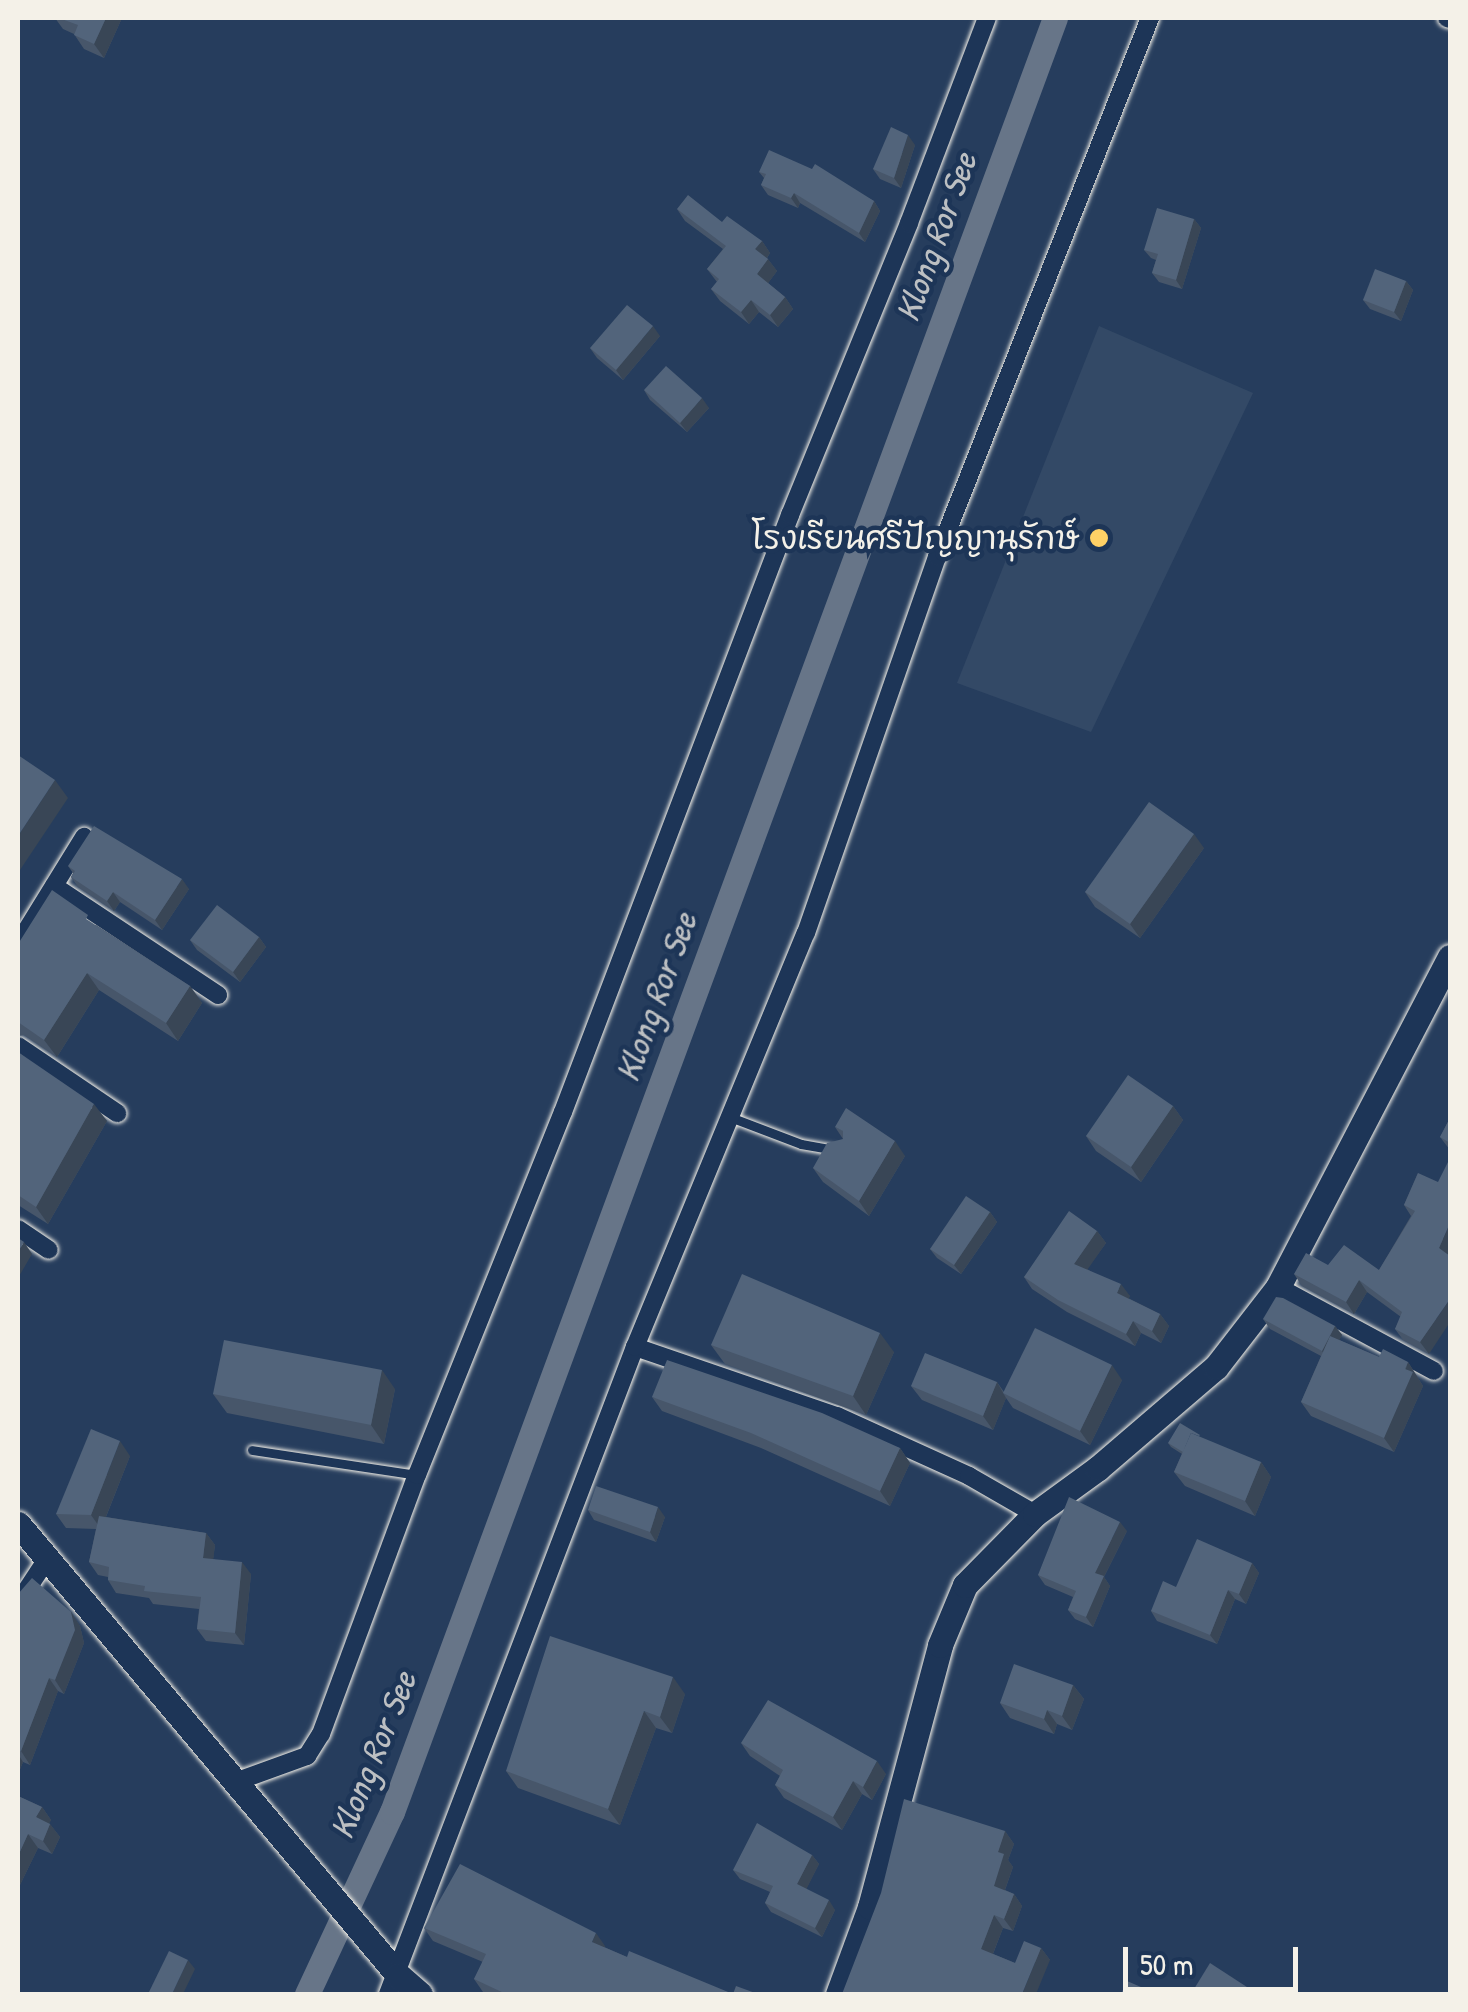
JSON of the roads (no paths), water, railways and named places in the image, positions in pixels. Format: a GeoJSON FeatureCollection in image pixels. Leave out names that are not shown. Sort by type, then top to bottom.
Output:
{"type":"FeatureCollection","features":[{"type":"Feature","properties":{"kind":"street"},"geometry":{"type":"LineString","coordinates":[[234,1782],[307,1756],[315,1747],[986,18]]}},
{"type":"Feature","properties":{"kind":"street"},"geometry":{"type":"LineString","coordinates":[[393,1985],[634,1347],[806,934],[937,556],[1150,18]]}},
{"type":"Feature","properties":{"kind":"street"},"geometry":{"type":"LineString","coordinates":[[20,935],[84,837]]}},
{"type":"Feature","properties":{"kind":"street"},"geometry":{"type":"LineString","coordinates":[[54,886],[218,995]]}},
{"type":"Feature","properties":{"kind":"street"},"geometry":{"type":"LineString","coordinates":[[838,1994],[870,1908],[953,1609],[974,1573],[1035,1514],[1098,1468],[1216,1367],[1278,1287],[1450,958]]}},
{"type":"Feature","properties":{"kind":"street"},"geometry":{"type":"LineString","coordinates":[[18,1046],[117,1113]]}},
{"type":"Feature","properties":{"kind":"street"},"geometry":{"type":"LineString","coordinates":[[18,1229],[49,1250]]}},
{"type":"Feature","properties":{"kind":"street"},"geometry":{"type":"LineString","coordinates":[[1278,1287],[1434,1372]]}},
{"type":"Feature","properties":{"kind":"street"},"geometry":{"type":"LineString","coordinates":[[634,1347],[837,1416],[970,1476],[1035,1514]]}},
{"type":"Feature","properties":{"kind":"street"},"geometry":{"type":"LineString","coordinates":[[18,1524],[378,1951],[393,1985],[420,1994]]}},
{"type":"Feature","properties":{"kind":"street"},"geometry":{"type":"LineString","coordinates":[[18,1602],[48,1559]]}},
{"type":"Feature","properties":{"kind":"lane"},"geometry":{"type":"LineString","coordinates":[[730,1117],[812,1147],[846,1150]]}},
{"type":"Feature","properties":{"kind":"lane"},"geometry":{"type":"LineString","coordinates":[[252,1450],[418,1475]]}},
{"type":"Feature","properties":{"kind":"waterway","name":"Klong Ror See"},"geometry":{"type":"LineString","coordinates":[[307,1994],[392,1812],[1055,18]]}},
{"type":"Feature","properties":{"kind":"place","name":"โรงเรียนศรีปัญญานุรักษ์"},"geometry":{"type":"Point","coordinates":[1099,538]}}]}
